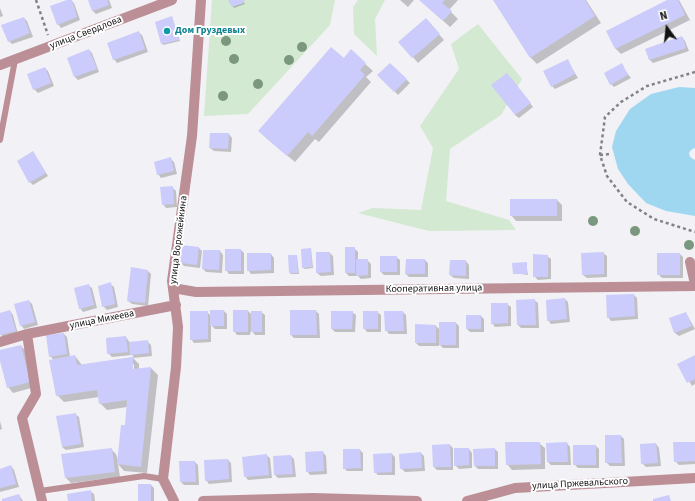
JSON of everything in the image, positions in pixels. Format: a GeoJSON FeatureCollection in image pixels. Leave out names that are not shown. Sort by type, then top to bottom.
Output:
{"type":"FeatureCollection","features":[{"type":"Feature","properties":{"kind":"street","name":"улица Свердлова"},"geometry":{"type":"LineString","coordinates":[[0,65],[172,0]]}},
{"type":"Feature","properties":{"kind":"street","name":"улица Ворожейкина"},"geometry":{"type":"LineString","coordinates":[[163,479],[176,367],[178,327],[173,288],[192,136],[201,0]]}},
{"type":"Feature","properties":{"kind":"street"},"geometry":{"type":"LineString","coordinates":[[690,262],[695,285]]}},
{"type":"Feature","properties":{"kind":"street","name":"Кооперативная улица"},"geometry":{"type":"LineString","coordinates":[[173,288],[196,292],[695,285]]}},
{"type":"Feature","properties":{"kind":"street","name":"улица Михеева"},"geometry":{"type":"LineString","coordinates":[[0,342],[27,334],[176,305]]}},
{"type":"Feature","properties":{"kind":"street"},"geometry":{"type":"LineString","coordinates":[[27,334],[36,394],[22,418],[41,496]]}},
{"type":"Feature","properties":{"kind":"street","name":"улица Пржевальского"},"geometry":{"type":"LineString","coordinates":[[467,501],[515,488],[695,478]]}},
{"type":"Feature","properties":{"kind":"street"},"geometry":{"type":"LineString","coordinates":[[163,479],[174,501]]}},
{"type":"Feature","properties":{"kind":"street"},"geometry":{"type":"LineString","coordinates":[[203,501],[313,498],[417,501]]}},
{"type":"Feature","properties":{"kind":"lane"},"geometry":{"type":"LineString","coordinates":[[0,140],[15,60]]}},
{"type":"Feature","properties":{"kind":"lane"},"geometry":{"type":"LineString","coordinates":[[41,496],[144,476],[163,479]]}},
{"type":"Feature","properties":{"kind":"path"},"geometry":{"type":"LineString","coordinates":[[36,0],[52,46]]}},
{"type":"Feature","properties":{"kind":"path"},"geometry":{"type":"LineString","coordinates":[[695,72],[647,86],[621,102],[605,117],[600,155],[607,176],[627,202],[654,219],[695,232]]}},
{"type":"Feature","properties":{"kind":"path"},"geometry":{"type":"LineString","coordinates":[[600,155],[610,154]]}},
{"type":"Feature","properties":{"kind":"green space"},"geometry":{"type":"Polygon","coordinates":[[[212,0],[335,0],[330,25],[248,114],[204,116],[212,0]]]}},
{"type":"Feature","properties":{"kind":"green space"},"geometry":{"type":"Polygon","coordinates":[[[358,0],[385,0],[375,19],[377,56],[354,34],[353,7],[358,0]]]}},
{"type":"Feature","properties":{"kind":"green space"},"geometry":{"type":"Polygon","coordinates":[[[478,24],[522,79],[501,115],[450,149],[446,201],[509,220],[516,230],[429,231],[358,213],[373,208],[421,210],[433,148],[420,126],[459,69],[451,44],[478,24]]]}},
{"type":"Feature","properties":{"kind":"water"},"geometry":{"type":"Polygon","coordinates":[[[679,87],[695,88],[695,148],[689,153],[690,157],[695,160],[695,216],[666,211],[646,203],[628,184],[618,169],[612,147],[616,131],[630,109],[651,94],[679,87]]]}},
{"type":"Feature","properties":{"kind":"building"},"geometry":{"type":"Polygon","coordinates":[[[67,0],[72,0],[77,17],[57,25],[50,6],[67,0]]]}},
{"type":"Feature","properties":{"kind":"building"},"geometry":{"type":"Polygon","coordinates":[[[88,0],[107,0],[109,5],[92,11],[88,0]]]}},
{"type":"Feature","properties":{"kind":"building"},"geometry":{"type":"Polygon","coordinates":[[[228,0],[243,0],[244,3],[232,7],[228,0]]]}},
{"type":"Feature","properties":{"kind":"building"},"geometry":{"type":"Polygon","coordinates":[[[419,0],[445,0],[442,3],[452,11],[443,21],[419,0]]]}},
{"type":"Feature","properties":{"kind":"building"},"geometry":{"type":"Polygon","coordinates":[[[493,0],[585,0],[595,16],[530,58],[493,0]]]}},
{"type":"Feature","properties":{"kind":"building"},"geometry":{"type":"Polygon","coordinates":[[[667,0],[678,0],[685,15],[615,49],[606,31],[667,0]]]}},
{"type":"Feature","properties":{"kind":"building","name":"Дом Груздевых"},"geometry":{"type":"Polygon","coordinates":[[[172,16],[179,40],[161,44],[155,22],[172,16]]]}},
{"type":"Feature","properties":{"kind":"building"},"geometry":{"type":"Polygon","coordinates":[[[24,17],[30,33],[8,42],[1,25],[24,17]]]}},
{"type":"Feature","properties":{"kind":"building"},"geometry":{"type":"Polygon","coordinates":[[[426,18],[440,34],[412,58],[398,42],[426,18]]]}},
{"type":"Feature","properties":{"kind":"building"},"geometry":{"type":"Polygon","coordinates":[[[139,31],[145,49],[113,60],[107,43],[139,31]]]}},
{"type":"Feature","properties":{"kind":"building"},"geometry":{"type":"Polygon","coordinates":[[[682,36],[686,48],[649,60],[645,49],[682,36]]]}},
{"type":"Feature","properties":{"kind":"building"},"geometry":{"type":"Polygon","coordinates":[[[331,47],[344,58],[351,49],[366,63],[360,70],[365,75],[312,136],[308,132],[287,156],[258,131],[331,47]]]}},
{"type":"Feature","properties":{"kind":"building"},"geometry":{"type":"Polygon","coordinates":[[[89,49],[97,69],[74,77],[67,58],[89,49]]]}},
{"type":"Feature","properties":{"kind":"building"},"geometry":{"type":"Polygon","coordinates":[[[568,59],[575,74],[551,87],[543,71],[568,59]]]}},
{"type":"Feature","properties":{"kind":"building"},"geometry":{"type":"Polygon","coordinates":[[[390,63],[407,79],[394,92],[377,75],[390,63]]]}},
{"type":"Feature","properties":{"kind":"building"},"geometry":{"type":"Polygon","coordinates":[[[622,63],[628,75],[610,85],[604,73],[622,63]]]}},
{"type":"Feature","properties":{"kind":"building"},"geometry":{"type":"Polygon","coordinates":[[[45,67],[51,83],[33,90],[27,74],[45,67]]]}},
{"type":"Feature","properties":{"kind":"building"},"geometry":{"type":"Polygon","coordinates":[[[507,73],[531,103],[515,115],[491,85],[507,73]]]}},
{"type":"Feature","properties":{"kind":"building"},"geometry":{"type":"Polygon","coordinates":[[[210,133],[229,133],[228,149],[209,148],[210,133]]]}},
{"type":"Feature","properties":{"kind":"building"},"geometry":{"type":"Polygon","coordinates":[[[33,151],[46,173],[29,183],[17,161],[33,151]]]}},
{"type":"Feature","properties":{"kind":"building"},"geometry":{"type":"Polygon","coordinates":[[[171,157],[174,171],[157,175],[154,162],[171,157]]]}},
{"type":"Feature","properties":{"kind":"building"},"geometry":{"type":"Polygon","coordinates":[[[173,186],[174,204],[162,205],[160,187],[173,186]]]}},
{"type":"Feature","properties":{"kind":"building"},"geometry":{"type":"Polygon","coordinates":[[[510,199],[557,199],[557,216],[510,216],[510,199]]]}},
{"type":"Feature","properties":{"kind":"building"},"geometry":{"type":"Polygon","coordinates":[[[182,245],[199,247],[197,265],[180,263],[182,245]]]}},
{"type":"Feature","properties":{"kind":"building"},"geometry":{"type":"Polygon","coordinates":[[[345,247],[355,247],[355,273],[345,273],[345,247]]]}},
{"type":"Feature","properties":{"kind":"building"},"geometry":{"type":"Polygon","coordinates":[[[311,248],[312,267],[302,268],[301,249],[311,248]]]}},
{"type":"Feature","properties":{"kind":"building"},"geometry":{"type":"Polygon","coordinates":[[[225,249],[241,249],[241,271],[225,271],[225,249]]]}},
{"type":"Feature","properties":{"kind":"building"},"geometry":{"type":"Polygon","coordinates":[[[203,250],[220,250],[219,270],[202,269],[203,250]]]}},
{"type":"Feature","properties":{"kind":"building"},"geometry":{"type":"Polygon","coordinates":[[[316,252],[330,252],[331,272],[316,273],[316,252]]]}},
{"type":"Feature","properties":{"kind":"building"},"geometry":{"type":"Polygon","coordinates":[[[604,252],[604,274],[582,275],[581,253],[604,252]]]}},
{"type":"Feature","properties":{"kind":"building"},"geometry":{"type":"Polygon","coordinates":[[[247,253],[271,253],[271,270],[247,271],[247,253]]]}},
{"type":"Feature","properties":{"kind":"building"},"geometry":{"type":"Polygon","coordinates":[[[657,253],[680,253],[680,275],[657,275],[657,253]]]}},
{"type":"Feature","properties":{"kind":"building"},"geometry":{"type":"Polygon","coordinates":[[[533,254],[548,255],[548,277],[533,277],[533,254]]]}},
{"type":"Feature","properties":{"kind":"building"},"geometry":{"type":"Polygon","coordinates":[[[288,255],[297,255],[298,273],[289,273],[288,255]]]}},
{"type":"Feature","properties":{"kind":"building"},"geometry":{"type":"Polygon","coordinates":[[[380,256],[397,256],[397,272],[380,272],[380,256]]]}},
{"type":"Feature","properties":{"kind":"building"},"geometry":{"type":"Polygon","coordinates":[[[356,259],[368,259],[368,275],[356,276],[356,259]]]}},
{"type":"Feature","properties":{"kind":"building"},"geometry":{"type":"Polygon","coordinates":[[[406,259],[425,259],[425,274],[405,274],[406,259]]]}},
{"type":"Feature","properties":{"kind":"building"},"geometry":{"type":"Polygon","coordinates":[[[450,260],[466,260],[466,276],[449,275],[450,260]]]}},
{"type":"Feature","properties":{"kind":"building"},"geometry":{"type":"Polygon","coordinates":[[[527,262],[527,274],[513,274],[512,263],[527,262]]]}},
{"type":"Feature","properties":{"kind":"building"},"geometry":{"type":"Polygon","coordinates":[[[131,267],[148,270],[145,303],[127,301],[131,267]]]}},
{"type":"Feature","properties":{"kind":"building"},"geometry":{"type":"Polygon","coordinates":[[[111,282],[115,304],[102,307],[98,286],[111,282]]]}},
{"type":"Feature","properties":{"kind":"building"},"geometry":{"type":"Polygon","coordinates":[[[89,284],[94,305],[79,309],[74,288],[89,284]]]}},
{"type":"Feature","properties":{"kind":"building"},"geometry":{"type":"Polygon","coordinates":[[[634,294],[635,316],[607,318],[606,295],[634,294]]]}},
{"type":"Feature","properties":{"kind":"building"},"geometry":{"type":"Polygon","coordinates":[[[565,298],[567,319],[547,321],[546,300],[565,298]]]}},
{"type":"Feature","properties":{"kind":"building"},"geometry":{"type":"Polygon","coordinates":[[[535,299],[536,325],[517,325],[516,300],[535,299]]]}},
{"type":"Feature","properties":{"kind":"building"},"geometry":{"type":"Polygon","coordinates":[[[29,300],[35,322],[20,326],[14,304],[29,300]]]}},
{"type":"Feature","properties":{"kind":"building"},"geometry":{"type":"Polygon","coordinates":[[[491,303],[508,303],[508,323],[491,324],[491,303]]]}},
{"type":"Feature","properties":{"kind":"building"},"geometry":{"type":"Polygon","coordinates":[[[10,310],[16,331],[0,335],[0,313],[10,310]]]}},
{"type":"Feature","properties":{"kind":"building"},"geometry":{"type":"Polygon","coordinates":[[[210,310],[224,310],[224,326],[210,326],[210,310]]]}},
{"type":"Feature","properties":{"kind":"building"},"geometry":{"type":"Polygon","coordinates":[[[233,310],[248,310],[248,332],[233,332],[233,310]]]}},
{"type":"Feature","properties":{"kind":"building"},"geometry":{"type":"Polygon","coordinates":[[[290,310],[316,310],[317,335],[290,335],[290,310]]]}},
{"type":"Feature","properties":{"kind":"building"},"geometry":{"type":"Polygon","coordinates":[[[190,311],[208,311],[208,339],[190,340],[190,311]]]}},
{"type":"Feature","properties":{"kind":"building"},"geometry":{"type":"Polygon","coordinates":[[[251,311],[262,311],[262,332],[251,332],[251,311]]]}},
{"type":"Feature","properties":{"kind":"building"},"geometry":{"type":"Polygon","coordinates":[[[331,311],[353,311],[352,329],[331,329],[331,311]]]}},
{"type":"Feature","properties":{"kind":"building"},"geometry":{"type":"Polygon","coordinates":[[[363,311],[378,311],[378,329],[363,329],[363,311]]]}},
{"type":"Feature","properties":{"kind":"building"},"geometry":{"type":"Polygon","coordinates":[[[384,311],[403,311],[404,331],[385,331],[384,311]]]}},
{"type":"Feature","properties":{"kind":"building"},"geometry":{"type":"Polygon","coordinates":[[[686,312],[692,326],[674,333],[669,318],[686,312]]]}},
{"type":"Feature","properties":{"kind":"building"},"geometry":{"type":"Polygon","coordinates":[[[466,315],[481,315],[481,329],[466,329],[466,315]]]}},
{"type":"Feature","properties":{"kind":"building"},"geometry":{"type":"Polygon","coordinates":[[[439,322],[456,322],[456,345],[439,345],[439,322]]]}},
{"type":"Feature","properties":{"kind":"building"},"geometry":{"type":"Polygon","coordinates":[[[415,324],[436,325],[436,343],[415,343],[415,324]]]}},
{"type":"Feature","properties":{"kind":"building"},"geometry":{"type":"Polygon","coordinates":[[[64,333],[67,354],[49,357],[46,335],[64,333]]]}},
{"type":"Feature","properties":{"kind":"building"},"geometry":{"type":"Polygon","coordinates":[[[126,336],[128,352],[107,354],[106,338],[126,336]]]}},
{"type":"Feature","properties":{"kind":"building"},"geometry":{"type":"Polygon","coordinates":[[[148,340],[149,353],[130,355],[129,342],[148,340]]]}},
{"type":"Feature","properties":{"kind":"building"},"geometry":{"type":"Polygon","coordinates":[[[21,345],[30,382],[7,388],[0,361],[0,350],[21,345]]]}},
{"type":"Feature","properties":{"kind":"building"},"geometry":{"type":"Polygon","coordinates":[[[75,355],[77,365],[133,357],[133,369],[151,367],[141,467],[117,464],[121,425],[125,425],[127,400],[99,404],[97,390],[56,396],[49,360],[75,355]]]}},
{"type":"Feature","properties":{"kind":"building"},"geometry":{"type":"Polygon","coordinates":[[[695,355],[695,379],[687,383],[677,364],[695,355]]]}},
{"type":"Feature","properties":{"kind":"building"},"geometry":{"type":"Polygon","coordinates":[[[76,413],[81,444],[62,447],[56,416],[76,413]]]}},
{"type":"Feature","properties":{"kind":"building"},"geometry":{"type":"Polygon","coordinates":[[[605,435],[621,435],[622,463],[605,463],[605,435]]]}},
{"type":"Feature","properties":{"kind":"building"},"geometry":{"type":"Polygon","coordinates":[[[505,442],[540,442],[541,464],[506,465],[505,442]]]}},
{"type":"Feature","properties":{"kind":"building"},"geometry":{"type":"Polygon","coordinates":[[[567,442],[568,462],[547,462],[546,443],[567,442]]]}},
{"type":"Feature","properties":{"kind":"building"},"geometry":{"type":"Polygon","coordinates":[[[673,442],[695,442],[695,461],[674,462],[673,442]]]}},
{"type":"Feature","properties":{"kind":"building"},"geometry":{"type":"Polygon","coordinates":[[[656,443],[658,463],[641,464],[640,444],[656,443]]]}},
{"type":"Feature","properties":{"kind":"building"},"geometry":{"type":"Polygon","coordinates":[[[450,444],[451,467],[433,467],[432,445],[450,444]]]}},
{"type":"Feature","properties":{"kind":"building"},"geometry":{"type":"Polygon","coordinates":[[[573,445],[596,445],[596,465],[573,465],[573,445]]]}},
{"type":"Feature","properties":{"kind":"building"},"geometry":{"type":"Polygon","coordinates":[[[112,448],[115,472],[65,478],[61,454],[112,448]]]}},
{"type":"Feature","properties":{"kind":"building"},"geometry":{"type":"Polygon","coordinates":[[[454,448],[469,448],[469,465],[454,466],[454,448]]]}},
{"type":"Feature","properties":{"kind":"building"},"geometry":{"type":"Polygon","coordinates":[[[495,448],[495,466],[474,466],[473,449],[495,448]]]}},
{"type":"Feature","properties":{"kind":"building"},"geometry":{"type":"Polygon","coordinates":[[[343,449],[360,449],[361,468],[343,469],[343,449]]]}},
{"type":"Feature","properties":{"kind":"building"},"geometry":{"type":"Polygon","coordinates":[[[323,451],[324,471],[306,472],[305,452],[323,451]]]}},
{"type":"Feature","properties":{"kind":"building"},"geometry":{"type":"Polygon","coordinates":[[[421,452],[422,468],[400,469],[399,454],[421,452]]]}},
{"type":"Feature","properties":{"kind":"building"},"geometry":{"type":"Polygon","coordinates":[[[392,453],[392,472],[374,473],[373,454],[392,453]]]}},
{"type":"Feature","properties":{"kind":"building"},"geometry":{"type":"Polygon","coordinates":[[[267,454],[269,475],[244,477],[242,457],[267,454]]]}},
{"type":"Feature","properties":{"kind":"building"},"geometry":{"type":"Polygon","coordinates":[[[291,455],[293,474],[274,475],[273,456],[291,455]]]}},
{"type":"Feature","properties":{"kind":"building"},"geometry":{"type":"Polygon","coordinates":[[[228,459],[229,479],[205,481],[204,460],[228,459]]]}},
{"type":"Feature","properties":{"kind":"building"},"geometry":{"type":"Polygon","coordinates":[[[179,461],[195,461],[196,482],[180,482],[179,461]]]}},
{"type":"Feature","properties":{"kind":"building"},"geometry":{"type":"Polygon","coordinates":[[[11,465],[16,484],[0,488],[0,469],[11,465]]]}},
{"type":"Feature","properties":{"kind":"building"},"geometry":{"type":"Polygon","coordinates":[[[138,484],[151,484],[151,501],[138,501],[138,484]]]}},
{"type":"Feature","properties":{"kind":"building"},"geometry":{"type":"Polygon","coordinates":[[[91,490],[92,501],[68,501],[67,494],[91,490]]]}},
{"type":"Feature","properties":{"kind":"building"},"geometry":{"type":"Polygon","coordinates":[[[19,494],[21,501],[2,501],[2,499],[19,494]]]}},
{"type":"Feature","properties":{"kind":"building"},"geometry":{"type":"Polygon","coordinates":[[[669,495],[671,501],[653,501],[653,499],[669,495]]]}},
{"type":"Feature","properties":{"kind":"place","name":"Дом Груздевых"},"geometry":{"type":"Point","coordinates":[167,31]}}]}
